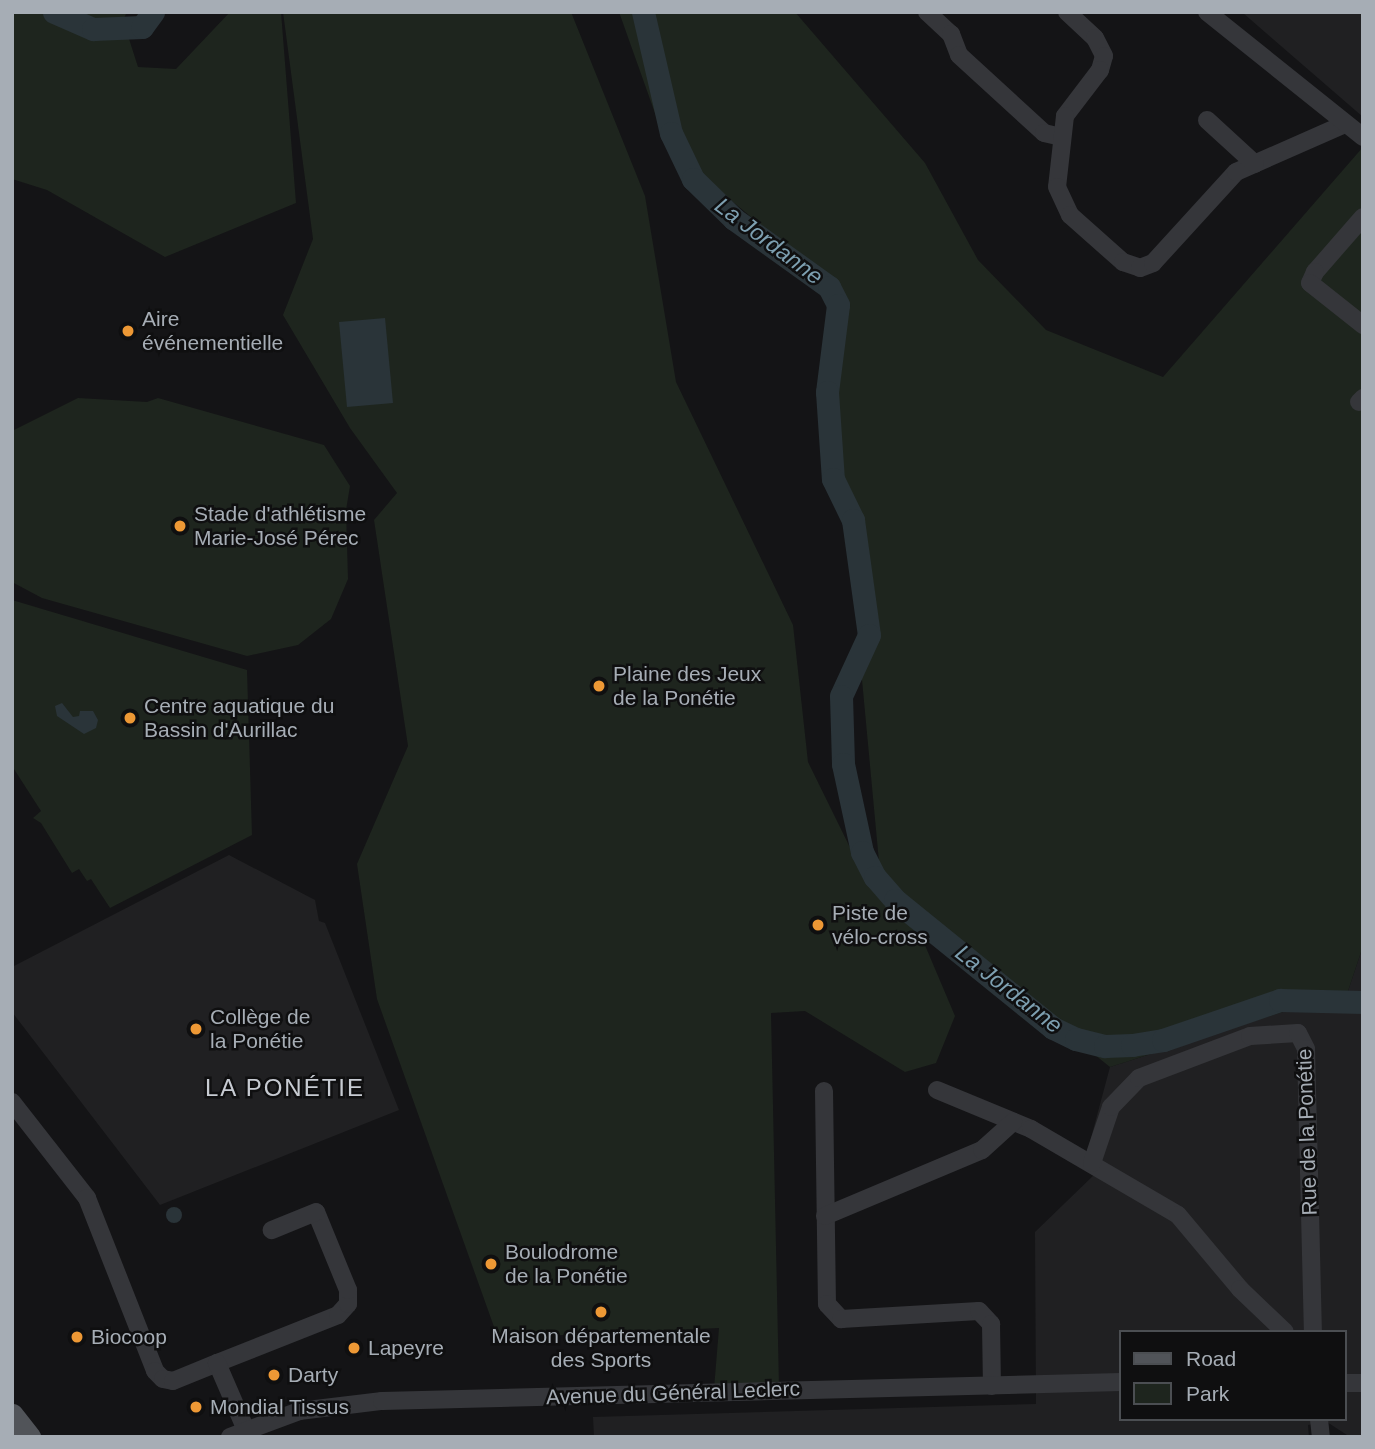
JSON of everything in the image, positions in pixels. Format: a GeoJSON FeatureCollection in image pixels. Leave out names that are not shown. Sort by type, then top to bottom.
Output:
{"type":"FeatureCollection","features":[{"type":"Feature","properties":{"kind":"main road"},"geometry":{"type":"LineString","coordinates":[[12,1415],[29,1437]]}},
{"type":"Feature","properties":{"kind":"street"},"geometry":{"type":"LineString","coordinates":[[927,12],[951,34],[959,55],[1044,133],[1062,137]]}},
{"type":"Feature","properties":{"kind":"street"},"geometry":{"type":"LineString","coordinates":[[1067,12],[1096,38],[1104,56],[1100,70],[1071,102],[1062,137],[1057,187],[1061,202],[1123,262],[1140,268],[1153,263],[1236,172],[1345,124]]}},
{"type":"Feature","properties":{"kind":"street"},"geometry":{"type":"LineString","coordinates":[[1207,12],[1363,137]]}},
{"type":"Feature","properties":{"kind":"street"},"geometry":{"type":"LineString","coordinates":[[1207,120],[1255,164]]}},
{"type":"Feature","properties":{"kind":"street"},"geometry":{"type":"LineString","coordinates":[[1363,218],[1315,272],[1310,283],[1363,325]]}},
{"type":"Feature","properties":{"kind":"street","name":"Rue de la Ponétie"},"geometry":{"type":"LineString","coordinates":[[1093,1163],[1111,1107],[1139,1078],[1250,1036],[1298,1033],[1306,1049],[1313,1330]]}},
{"type":"Feature","properties":{"kind":"street"},"geometry":{"type":"LineString","coordinates":[[937,1090],[1013,1122],[1093,1163],[1178,1215],[1240,1289],[1283,1330]]}},
{"type":"Feature","properties":{"kind":"street"},"geometry":{"type":"LineString","coordinates":[[824,1091],[827,1304],[841,1320],[979,1311],[990,1324],[992,1386]]}},
{"type":"Feature","properties":{"kind":"street"},"geometry":{"type":"LineString","coordinates":[[12,1102],[86,1198],[155,1371],[173,1381],[338,1314],[348,1304],[348,1290],[316,1212],[272,1230]]}},
{"type":"Feature","properties":{"kind":"street"},"geometry":{"type":"LineString","coordinates":[[825,1216],[982,1150],[1013,1122]]}},
{"type":"Feature","properties":{"kind":"street"},"geometry":{"type":"LineString","coordinates":[[217,1363],[246,1435]]}},
{"type":"Feature","properties":{"kind":"street","name":"Avenue du Général Leclerc"},"geometry":{"type":"LineString","coordinates":[[246,1435],[318,1407],[382,1401],[1120,1382]]}},
{"type":"Feature","properties":{"kind":"street","name":"Avenue du Général Leclerc"},"geometry":{"type":"LineString","coordinates":[[246,1435],[349,1414],[1120,1393]]}},
{"type":"Feature","properties":{"kind":"shaded area"},"geometry":{"type":"Polygon","coordinates":[[[1243,12],[1363,12],[1363,117],[1243,13],[1243,12]]]}},
{"type":"Feature","properties":{"kind":"shaded area"},"geometry":{"type":"Polygon","coordinates":[[[385,318],[393,403],[347,407],[339,322],[385,318]]]}},
{"type":"Feature","properties":{"kind":"shaded area"},"geometry":{"type":"Polygon","coordinates":[[[62,703],[73,717],[79,716],[80,711],[93,711],[98,720],[96,728],[84,734],[57,716],[55,706],[62,703]]]}},
{"type":"Feature","properties":{"kind":"shaded area","name":"Collège de la Ponétie"},"geometry":{"type":"Polygon","coordinates":[[[229,855],[315,900],[319,921],[325,923],[399,1110],[160,1205],[12,1012],[12,967],[229,855]]]}},
{"type":"Feature","properties":{"kind":"shaded area"},"geometry":{"type":"Polygon","coordinates":[[[1363,946],[1363,1437],[1350,1437],[1327,1422],[1308,1425],[1309,1437],[594,1437],[593,1417],[1036,1404],[1035,1232],[1097,1172],[1088,1149],[1110,1067],[1348,991],[1363,946]]]}},
{"type":"Feature","properties":{"kind":"shaded area"},"geometry":{"type":"Polygon","coordinates":[[[174,1207],[180,1209],[180,1221],[174,1223],[168,1221],[166,1215],[168,1209],[174,1207]]]}},
{"type":"Feature","properties":{"kind":"green space"},"geometry":{"type":"Polygon","coordinates":[[[12,12],[127,12],[123,20],[138,67],[176,69],[230,12],[281,12],[296,203],[165,257],[47,190],[12,179],[12,12]]]}},
{"type":"Feature","properties":{"kind":"green space","name":"Plaine des Jeux de la Ponétie"},"geometry":{"type":"Polygon","coordinates":[[[283,12],[571,12],[645,196],[676,382],[793,625],[808,762],[865,878],[916,924],[955,1016],[936,1063],[905,1072],[805,1011],[771,1013],[779,1387],[714,1389],[719,1328],[498,1338],[377,999],[357,864],[408,746],[374,520],[397,493],[350,428],[283,315],[313,239],[283,12]]]}},
{"type":"Feature","properties":{"kind":"green space"},"geometry":{"type":"Polygon","coordinates":[[[619,12],[795,12],[925,163],[978,260],[1046,330],[1163,377],[1363,147],[1363,946],[1348,991],[1110,1067],[881,883],[861,669],[872,629],[859,522],[836,477],[831,415],[845,341],[834,286],[667,147],[619,12]]]}},
{"type":"Feature","properties":{"kind":"green space","name":"Stade d'athlétisme Marie-José Pérec"},"geometry":{"type":"Polygon","coordinates":[[[78,398],[147,402],[158,398],[324,445],[350,486],[346,510],[348,579],[331,619],[298,645],[247,656],[42,598],[12,582],[12,431],[78,398]]]}},
{"type":"Feature","properties":{"kind":"green space","name":"Centre aquatique du Bassin d'Aurillac"},"geometry":{"type":"Polygon","coordinates":[[[12,600],[247,670],[252,835],[110,908],[91,879],[87,881],[79,869],[72,873],[41,823],[33,818],[41,811],[12,766],[12,600]]]}},
{"type":"Feature","properties":{"kind":"waterway","name":"La Jordanne"},"geometry":{"type":"LineString","coordinates":[[54,12],[93,29],[142,27],[153,12]]}},
{"type":"Feature","properties":{"kind":"waterway","name":"La Jordanne"},"geometry":{"type":"LineString","coordinates":[[643,12],[671,133],[693,179],[734,219],[829,287],[838,305],[827,392],[833,479],[853,520],[869,635],[841,696],[843,764],[862,852],[875,877],[895,900],[1053,1028],[1076,1039],[1105,1046],[1132,1045],[1163,1040],[1280,1000],[1363,1002]]}},
{"type":"Feature","properties":{"kind":"place","name":"Aire événementielle"},"geometry":{"type":"Point","coordinates":[128,331]}},
{"type":"Feature","properties":{"kind":"place","name":"Stade d'athlétisme Marie-José Pérec"},"geometry":{"type":"Point","coordinates":[180,526]}},
{"type":"Feature","properties":{"kind":"place","name":"Plaine des Jeux de la Ponétie"},"geometry":{"type":"Point","coordinates":[599,686]}},
{"type":"Feature","properties":{"kind":"place","name":"Centre aquatique du Bassin d'Aurillac"},"geometry":{"type":"Point","coordinates":[130,718]}},
{"type":"Feature","properties":{"kind":"place","name":"Piste de vélo-cross"},"geometry":{"type":"Point","coordinates":[818,925]}},
{"type":"Feature","properties":{"kind":"place","name":"Collège de la Ponétie"},"geometry":{"type":"Point","coordinates":[196,1029]}},
{"type":"Feature","properties":{"kind":"place","name":"Boulodrome de la Ponétie"},"geometry":{"type":"Point","coordinates":[491,1264]}},
{"type":"Feature","properties":{"kind":"place","name":"Maison départementale des Sports"},"geometry":{"type":"Point","coordinates":[601,1312]}},
{"type":"Feature","properties":{"kind":"place","name":"Biocoop"},"geometry":{"type":"Point","coordinates":[77,1337]}},
{"type":"Feature","properties":{"kind":"place","name":"Lapeyre"},"geometry":{"type":"Point","coordinates":[354,1348]}},
{"type":"Feature","properties":{"kind":"place","name":"Darty"},"geometry":{"type":"Point","coordinates":[274,1375]}},
{"type":"Feature","properties":{"kind":"place","name":"Mondial Tissus"},"geometry":{"type":"Point","coordinates":[196,1407]}},
{"type":"Feature","properties":{"kind":"district","name":"LA PONÉTIE"},"geometry":{"type":"Point","coordinates":[285,1088]}}]}
